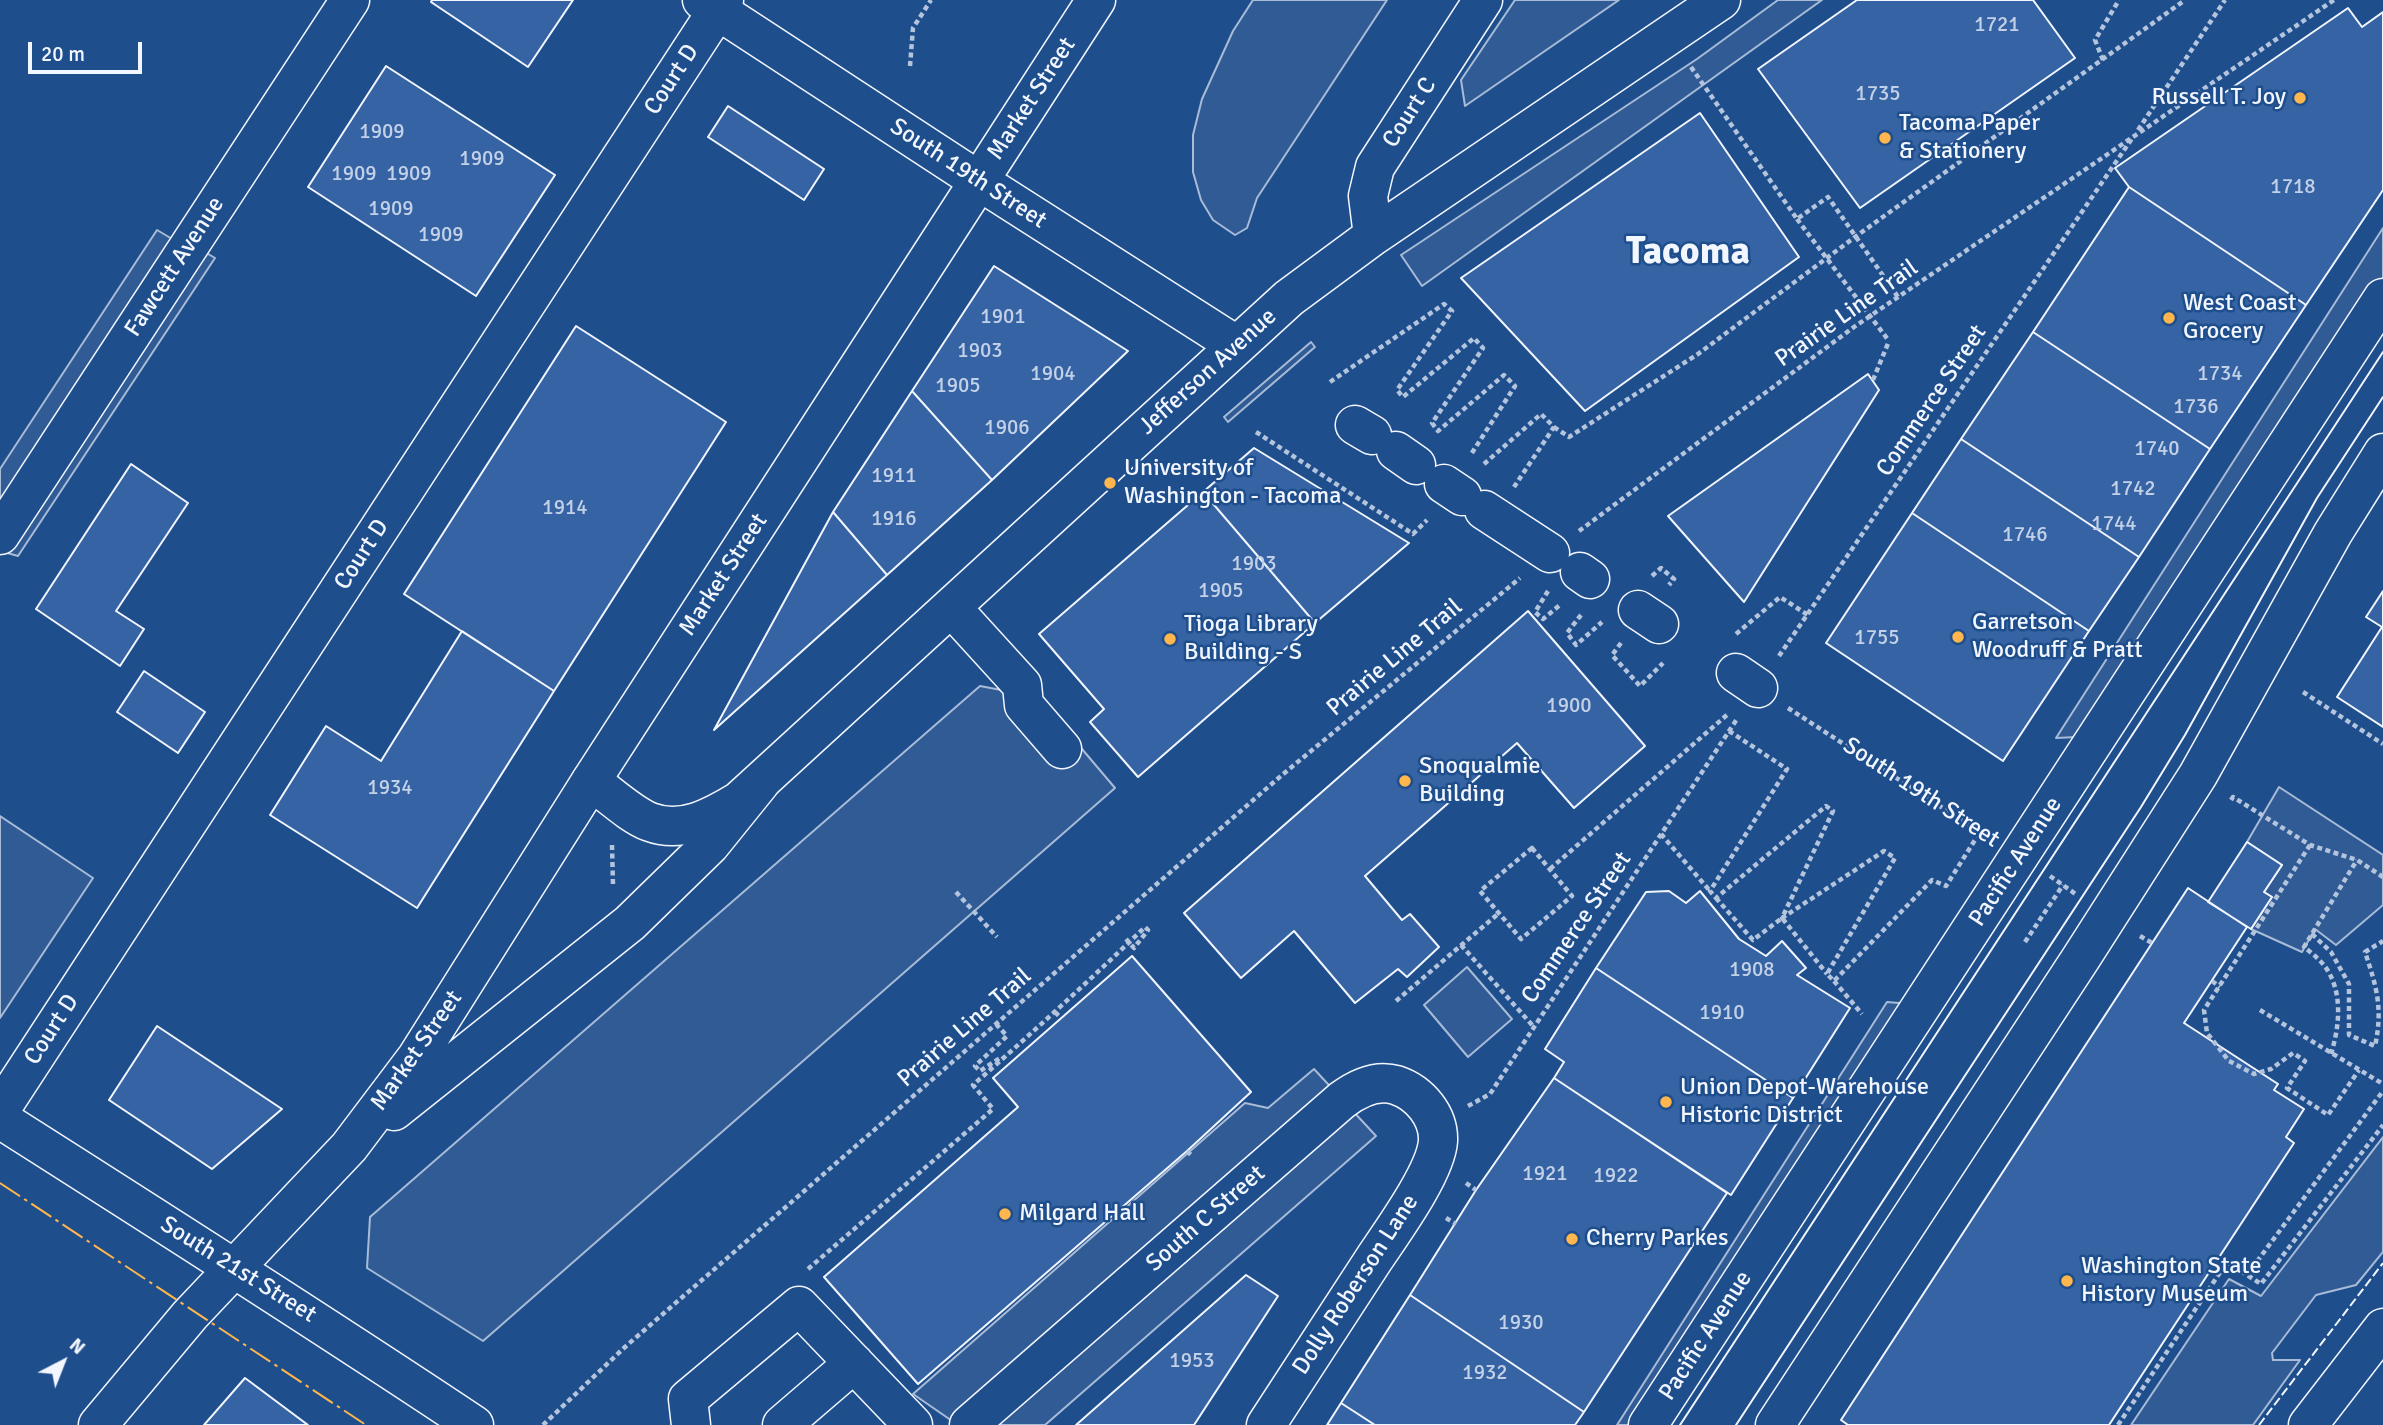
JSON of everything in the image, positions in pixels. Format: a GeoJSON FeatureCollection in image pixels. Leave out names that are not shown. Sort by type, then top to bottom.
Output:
{"type":"FeatureCollection","features":[{"type":"Feature","properties":{"kind":"main road","name":"Fawcett Avenue"},"geometry":{"type":"LineString","coordinates":[[0,535],[350,0]]}},
{"type":"Feature","properties":{"kind":"main road","name":"Market Street"},"geometry":{"type":"LineString","coordinates":[[349,1147],[417,1057],[591,781],[1096,0]]}},
{"type":"Feature","properties":{"kind":"main road","name":"Court C"},"geometry":{"type":"LineString","coordinates":[[1373,236],[1368,196],[1375,167],[1483,0]]}},
{"type":"Feature","properties":{"kind":"main road","name":"Jefferson Avenue"},"geometry":{"type":"LineString","coordinates":[[591,781],[650,822],[665,825],[684,825],[704,820],[739,801],[1289,298],[1373,236],[1721,0]]}},
{"type":"Feature","properties":{"kind":"main road","name":"South 19th Street"},"geometry":{"type":"LineString","coordinates":[[714,3],[979,181],[1236,345]]}},
{"type":"Feature","properties":{"kind":"main road","name":"Court D"},"geometry":{"type":"LineString","coordinates":[[0,1110],[714,3]]}},
{"type":"Feature","properties":{"kind":"main road","name":"Pacific Avenue"},"geometry":{"type":"LineString","coordinates":[[1648,1425],[2383,298]]}},
{"type":"Feature","properties":{"kind":"main road"},"geometry":{"type":"LineString","coordinates":[[1775,1425],[2198,775],[2333,533],[2383,453]]}},
{"type":"Feature","properties":{"kind":"main road"},"geometry":{"type":"LineString","coordinates":[[1436,472],[1645,615]]}},
{"type":"Feature","properties":{"kind":"main road"},"geometry":{"type":"LineString","coordinates":[[951,607],[1022,685],[1024,705],[1062,749]]}},
{"type":"Feature","properties":{"kind":"main road"},"geometry":{"type":"LineString","coordinates":[[99,1425],[190,1315],[281,1222],[349,1147],[630,923],[710,845],[760,783]]}},
{"type":"Feature","properties":{"kind":"main road","name":"South C Street"},"geometry":{"type":"LineString","coordinates":[[969,1425],[1356,1090],[1372,1084],[1392,1084],[1409,1090],[1422,1099],[1437,1133]]}},
{"type":"Feature","properties":{"kind":"main road","name":"South 21st Street"},"geometry":{"type":"LineString","coordinates":[[0,1119],[306,1313],[474,1425]]}},
{"type":"Feature","properties":{"kind":"main road","name":"Dolly Roberson Lane"},"geometry":{"type":"LineString","coordinates":[[1266,1425],[1395,1227],[1433,1162],[1437,1133]]}},
{"type":"Feature","properties":{"kind":"main road"},"geometry":{"type":"LineString","coordinates":[[691,1425],[688,1399],[799,1306],[913,1425]]}},
{"type":"Feature","properties":{"kind":"main road"},"geometry":{"type":"LineString","coordinates":[[2308,1425],[2383,1328]]}},
{"type":"Feature","properties":{"kind":"main road"},"geometry":{"type":"LineString","coordinates":[[782,1425],[854,1363]]}},
{"type":"Feature","properties":{"kind":"path"},"geometry":{"type":"LineString","coordinates":[[910,66],[913,28],[931,0]]}},
{"type":"Feature","properties":{"kind":"path"},"geometry":{"type":"LineString","coordinates":[[2103,60],[2095,40],[2119,0]]}},
{"type":"Feature","properties":{"kind":"path"},"geometry":{"type":"LineString","coordinates":[[1436,472],[1541,414],[1553,427],[1569,437],[1698,354],[1855,237],[2185,0]]}},
{"type":"Feature","properties":{"kind":"path","name":"Commerce Street"},"geometry":{"type":"LineString","coordinates":[[1645,615],[1808,615],[2225,0]]}},
{"type":"Feature","properties":{"kind":"path","name":"Prairie Line Trail"},"geometry":{"type":"LineString","coordinates":[[543,1425],[617,1355],[1282,775],[1645,615],[1898,297],[2334,0]]}},
{"type":"Feature","properties":{"kind":"path"},"geometry":{"type":"LineString","coordinates":[[1670,34],[1797,219],[1889,341],[1873,380]]}},
{"type":"Feature","properties":{"kind":"path"},"geometry":{"type":"LineString","coordinates":[[1797,219],[1828,197],[1898,297]]}},
{"type":"Feature","properties":{"kind":"path"},"geometry":{"type":"LineString","coordinates":[[1330,382],[1444,304],[1452,311],[1397,390],[1403,397],[1474,338],[1483,348],[1432,423],[1438,431],[1504,375],[1514,386],[1436,472]]}},
{"type":"Feature","properties":{"kind":"path"},"geometry":{"type":"LineString","coordinates":[[1436,472],[1553,427]]}},
{"type":"Feature","properties":{"kind":"path"},"geometry":{"type":"LineString","coordinates":[[1256,432],[1413,534]]}},
{"type":"Feature","properties":{"kind":"path"},"geometry":{"type":"LineString","coordinates":[[1550,869],[1645,615],[1780,597],[1808,615]]}},
{"type":"Feature","properties":{"kind":"path","name":"South 19th Street"},"geometry":{"type":"LineString","coordinates":[[1645,615],[2152,943]]}},
{"type":"Feature","properties":{"kind":"path"},"geometry":{"type":"LineString","coordinates":[[2304,692],[2383,744]]}},
{"type":"Feature","properties":{"kind":"path","name":"Commerce Street"},"geometry":{"type":"LineString","coordinates":[[1437,1133],[1490,1094],[1729,732],[1787,769],[1710,891]]}},
{"type":"Feature","properties":{"kind":"path"},"geometry":{"type":"LineString","coordinates":[[2233,797],[2310,845],[2357,860],[2383,877]]}},
{"type":"Feature","properties":{"kind":"path"},"geometry":{"type":"LineString","coordinates":[[1716,898],[1826,806],[1833,811],[1782,918]]}},
{"type":"Feature","properties":{"kind":"path"},"geometry":{"type":"LineString","coordinates":[[1834,981],[1932,880],[1946,886],[1980,832]]}},
{"type":"Feature","properties":{"kind":"path"},"geometry":{"type":"LineString","coordinates":[[1661,834],[1753,940],[1884,851],[1895,858],[1827,974]]}},
{"type":"Feature","properties":{"kind":"path"},"geometry":{"type":"LineString","coordinates":[[611,843],[612,881],[616,891]]}},
{"type":"Feature","properties":{"kind":"path"},"geometry":{"type":"LineString","coordinates":[[2310,845],[2204,1010],[2207,1033],[2229,1061],[2254,1074],[2271,1069],[2293,1053],[2305,1061],[2287,1088],[2328,1115],[2359,1070]]}},
{"type":"Feature","properties":{"kind":"path"},"geometry":{"type":"LineString","coordinates":[[1532,848],[1550,869],[1572,896],[1521,939],[1480,891],[1532,848]]}},
{"type":"Feature","properties":{"kind":"path"},"geometry":{"type":"LineString","coordinates":[[2331,1054],[2337,1034],[2339,1007],[2330,973],[2304,947],[2357,860]]}},
{"type":"Feature","properties":{"kind":"path"},"geometry":{"type":"LineString","coordinates":[[2025,942],[2063,885]]}},
{"type":"Feature","properties":{"kind":"path"},"geometry":{"type":"LineString","coordinates":[[956,892],[997,937]]}},
{"type":"Feature","properties":{"kind":"path"},"geometry":{"type":"LineString","coordinates":[[1396,1001],[1499,913]]}},
{"type":"Feature","properties":{"kind":"path"},"geometry":{"type":"LineString","coordinates":[[1782,918],[1862,1014]]}},
{"type":"Feature","properties":{"kind":"path"},"geometry":{"type":"LineString","coordinates":[[803,1274],[993,1110],[973,1085],[1055,1012],[1127,941],[1145,927],[1148,930],[1134,948],[1127,941]]}},
{"type":"Feature","properties":{"kind":"path"},"geometry":{"type":"LineString","coordinates":[[2312,934],[2331,952],[2349,984],[2349,1035],[2375,1046],[2381,1023],[2377,987],[2365,952],[2383,941]]}},
{"type":"Feature","properties":{"kind":"path"},"geometry":{"type":"LineString","coordinates":[[1461,945],[1533,1026]]}},
{"type":"Feature","properties":{"kind":"path"},"geometry":{"type":"LineString","coordinates":[[2212,981],[2220,987]]}},
{"type":"Feature","properties":{"kind":"path"},"geometry":{"type":"LineString","coordinates":[[2260,1010],[2383,1084]]}},
{"type":"Feature","properties":{"kind":"path"},"geometry":{"type":"LineString","coordinates":[[1055,1012],[1061,1018]]}},
{"type":"Feature","properties":{"kind":"path"},"geometry":{"type":"LineString","coordinates":[[996,1024],[1007,1036],[975,1066],[980,1071],[1013,1050]]}},
{"type":"Feature","properties":{"kind":"path"},"geometry":{"type":"LineString","coordinates":[[2247,1275],[2383,1091]]}},
{"type":"Feature","properties":{"kind":"path"},"geometry":{"type":"LineString","coordinates":[[2118,1425],[2227,1262],[2261,1284],[2383,1125]]}},
{"type":"Feature","properties":{"kind":"shaded area"},"geometry":{"type":"Polygon","coordinates":[[[1253,0],[1387,0],[1257,198],[1247,228],[1235,235],[1213,220],[1201,200],[1193,172],[1193,135],[1202,99],[1233,31],[1253,0]]]}},
{"type":"Feature","properties":{"kind":"shaded area"},"geometry":{"type":"Polygon","coordinates":[[[1515,0],[1619,0],[1465,106],[1461,80],[1515,0]]]}},
{"type":"Feature","properties":{"kind":"shaded area"},"geometry":{"type":"Polygon","coordinates":[[[1778,0],[1822,0],[1422,286],[1401,255],[1697,59],[1778,0]]]}},
{"type":"Feature","properties":{"kind":"shaded area"},"geometry":{"type":"Polygon","coordinates":[[[2383,228],[2383,298],[2098,736],[2056,738],[2383,228]]]}},
{"type":"Feature","properties":{"kind":"shaded area"},"geometry":{"type":"Polygon","coordinates":[[[157,230],[174,240],[0,508],[0,469],[157,230]]]}},
{"type":"Feature","properties":{"kind":"shaded area"},"geometry":{"type":"Polygon","coordinates":[[[198,248],[215,258],[18,556],[0,551],[198,248]]]}},
{"type":"Feature","properties":{"kind":"shaded area"},"geometry":{"type":"Polygon","coordinates":[[[1311,342],[1315,347],[1228,422],[1224,417],[1311,342]]]}},
{"type":"Feature","properties":{"kind":"shaded area"},"geometry":{"type":"Polygon","coordinates":[[[980,686],[1038,697],[1115,788],[483,1341],[367,1268],[370,1217],[980,686]]]}},
{"type":"Feature","properties":{"kind":"shaded area"},"geometry":{"type":"Polygon","coordinates":[[[2279,787],[2383,855],[2383,905],[2336,945],[2315,929],[2302,952],[2251,929],[2272,897],[2264,892],[2282,865],[2247,842],[2279,787]]]}},
{"type":"Feature","properties":{"kind":"shaded area"},"geometry":{"type":"Polygon","coordinates":[[[0,816],[93,878],[0,1018],[0,816]]]}},
{"type":"Feature","properties":{"kind":"shaded area"},"geometry":{"type":"Polygon","coordinates":[[[1467,967],[1512,1019],[1468,1057],[1424,1005],[1467,967]]]}},
{"type":"Feature","properties":{"kind":"shaded area"},"geometry":{"type":"Polygon","coordinates":[[[1887,1002],[1923,1005],[1648,1425],[1617,1425],[1887,1002]]]}},
{"type":"Feature","properties":{"kind":"shaded area"},"geometry":{"type":"Polygon","coordinates":[[[1314,1069],[1376,1136],[1045,1425],[958,1425],[913,1394],[1245,1103],[1268,1108],[1314,1069]]]}},
{"type":"Feature","properties":{"kind":"shaded area"},"geometry":{"type":"Polygon","coordinates":[[[2383,1137],[2383,1252],[2356,1285],[2316,1295],[2272,1353],[2273,1360],[2300,1360],[2253,1425],[2131,1425],[2229,1279],[2261,1296],[2383,1137]]]}},
{"type":"Feature","properties":{"kind":"building"},"geometry":{"type":"Polygon","coordinates":[[[573,0],[528,67],[431,2],[573,0]]]}},
{"type":"Feature","properties":{"kind":"building","name":"Tacoma Paper & Stationery"},"geometry":{"type":"Polygon","coordinates":[[[1857,0],[2033,0],[2075,58],[1860,208],[1758,69],[1857,0]]]}},
{"type":"Feature","properties":{"kind":"building","name":"Russell T. Joy"},"geometry":{"type":"Polygon","coordinates":[[[2348,8],[2362,27],[2383,12],[2383,190],[2306,305],[2129,187],[2115,168],[2348,8]]]}},
{"type":"Feature","properties":{"kind":"building"},"geometry":{"type":"Polygon","coordinates":[[[386,66],[555,175],[476,296],[308,187],[386,66]]]}},
{"type":"Feature","properties":{"kind":"building"},"geometry":{"type":"Polygon","coordinates":[[[728,106],[824,169],[804,200],[708,137],[728,106]]]}},
{"type":"Feature","properties":{"kind":"building"},"geometry":{"type":"Polygon","coordinates":[[[1700,113],[1799,257],[1585,411],[1461,278],[1700,113]]]}},
{"type":"Feature","properties":{"kind":"building","name":"West Coast Grocery"},"geometry":{"type":"Polygon","coordinates":[[[2129,187],[2306,305],[2210,449],[2033,332],[2129,187]]]}},
{"type":"Feature","properties":{"kind":"building"},"geometry":{"type":"Polygon","coordinates":[[[994,266],[1128,351],[992,480],[912,391],[994,266]]]}},
{"type":"Feature","properties":{"kind":"building"},"geometry":{"type":"Polygon","coordinates":[[[576,326],[726,422],[554,691],[404,594],[576,326]]]}},
{"type":"Feature","properties":{"kind":"building"},"geometry":{"type":"Polygon","coordinates":[[[2033,332],[2210,449],[2139,557],[1961,439],[2033,332]]]}},
{"type":"Feature","properties":{"kind":"building"},"geometry":{"type":"Polygon","coordinates":[[[1868,374],[1879,390],[1744,602],[1668,516],[1868,374]]]}},
{"type":"Feature","properties":{"kind":"building"},"geometry":{"type":"Polygon","coordinates":[[[912,391],[992,480],[887,575],[833,512],[912,391]]]}},
{"type":"Feature","properties":{"kind":"building"},"geometry":{"type":"Polygon","coordinates":[[[1961,439],[2139,557],[2089,631],[1912,513],[1961,439]]]}},
{"type":"Feature","properties":{"kind":"building"},"geometry":{"type":"Polygon","coordinates":[[[1254,448],[1409,543],[1315,623],[1203,492],[1254,448]]]}},
{"type":"Feature","properties":{"kind":"building"},"geometry":{"type":"Polygon","coordinates":[[[131,464],[188,503],[116,611],[144,629],[120,666],[36,609],[131,464]]]}},
{"type":"Feature","properties":{"kind":"building","name":"Tioga Library Building - S"},"geometry":{"type":"Polygon","coordinates":[[[1203,492],[1315,623],[1138,777],[1090,722],[1104,709],[1039,634],[1203,492]]]}},
{"type":"Feature","properties":{"kind":"building"},"geometry":{"type":"Polygon","coordinates":[[[833,512],[887,575],[714,730],[833,512]]]}},
{"type":"Feature","properties":{"kind":"building","name":"Garretson Woodruff & Pratt"},"geometry":{"type":"Polygon","coordinates":[[[1912,513],[2089,631],[2003,761],[1826,643],[1912,513]]]}},
{"type":"Feature","properties":{"kind":"building"},"geometry":{"type":"Polygon","coordinates":[[[2383,591],[2383,727],[2337,697],[2382,627],[2366,617],[2383,591]]]}},
{"type":"Feature","properties":{"kind":"building","name":"Snoqualmie Building"},"geometry":{"type":"Polygon","coordinates":[[[1528,611],[1645,746],[1574,808],[1517,743],[1365,876],[1402,920],[1410,914],[1439,947],[1407,977],[1398,969],[1355,1003],[1294,931],[1241,978],[1184,913],[1528,611]]]}},
{"type":"Feature","properties":{"kind":"building"},"geometry":{"type":"Polygon","coordinates":[[[462,631],[554,691],[417,908],[270,815],[326,726],[381,761],[462,631]]]}},
{"type":"Feature","properties":{"kind":"building"},"geometry":{"type":"Polygon","coordinates":[[[144,671],[205,712],[178,753],[117,712],[144,671]]]}},
{"type":"Feature","properties":{"kind":"building"},"geometry":{"type":"Polygon","coordinates":[[[2247,842],[2282,865],[2264,892],[2272,897],[2251,929],[2208,902],[2247,842]]]}},
{"type":"Feature","properties":{"kind":"building","name":"Washington State History Museum"},"geometry":{"type":"Polygon","coordinates":[[[2188,888],[2247,927],[2184,1023],[2278,1084],[2274,1090],[2304,1109],[2286,1137],[2294,1143],[2109,1425],[1848,1425],[1841,1420],[2188,888]]]}},
{"type":"Feature","properties":{"kind":"building"},"geometry":{"type":"Polygon","coordinates":[[[1669,891],[1686,903],[1700,891],[1739,939],[1766,956],[1782,941],[1806,968],[1797,975],[1850,1008],[1793,1098],[1596,968],[1646,892],[1669,891]]]}},
{"type":"Feature","properties":{"kind":"building","name":"Milgard Hall"},"geometry":{"type":"Polygon","coordinates":[[[1132,956],[1251,1092],[1187,1151],[918,1384],[824,1277],[1018,1107],[993,1078],[1132,956]]]}},
{"type":"Feature","properties":{"kind":"building"},"geometry":{"type":"Polygon","coordinates":[[[1596,968],[1793,1098],[1731,1195],[1554,1078],[1564,1062],[1545,1049],[1596,968]]]}},
{"type":"Feature","properties":{"kind":"building"},"geometry":{"type":"Polygon","coordinates":[[[157,1026],[282,1109],[212,1169],[109,1100],[157,1026]]]}},
{"type":"Feature","properties":{"kind":"building","name":"Cherry Parkes"},"geometry":{"type":"Polygon","coordinates":[[[1554,1078],[1727,1193],[1584,1412],[1410,1295],[1476,1190],[1554,1078]]]}},
{"type":"Feature","properties":{"kind":"building"},"geometry":{"type":"Polygon","coordinates":[[[1246,1275],[1278,1296],[1194,1425],[1076,1425],[1246,1275]]]}},
{"type":"Feature","properties":{"kind":"building"},"geometry":{"type":"Polygon","coordinates":[[[1410,1295],[1584,1412],[1575,1425],[1375,1425],[1341,1403],[1410,1295]]]}},
{"type":"Feature","properties":{"kind":"building"},"geometry":{"type":"Polygon","coordinates":[[[245,1378],[308,1425],[204,1425],[245,1378]]]}},
{"type":"Feature","properties":{"kind":"building"},"geometry":{"type":"Polygon","coordinates":[[[1341,1403],[1375,1425],[1327,1425],[1341,1403]]]}},
{"type":"Feature","properties":{"kind":"tram line"},"geometry":{"type":"LineString","coordinates":[[1680,1425],[2383,352]]}},
{"type":"Feature","properties":{"kind":"tram line"},"geometry":{"type":"LineString","coordinates":[[1736,1425],[2141,807],[2185,735],[2317,498],[2383,397]]}},
{"type":"Feature","properties":{"kind":"fence"},"geometry":{"type":"LineString","coordinates":[[2259,1425],[2383,1263]]}},
{"type":"Feature","properties":{"kind":"power"},"geometry":{"type":"LineString","coordinates":[[0,1183],[366,1425]]}},
{"type":"Feature","properties":{"kind":"place","name":"Russell T. Joy"},"geometry":{"type":"Point","coordinates":[2300,98]}},
{"type":"Feature","properties":{"kind":"place","name":"Tacoma Paper & Stationery"},"geometry":{"type":"Point","coordinates":[1885,138]}},
{"type":"Feature","properties":{"kind":"place","name":"West Coast Grocery"},"geometry":{"type":"Point","coordinates":[2169,318]}},
{"type":"Feature","properties":{"kind":"place","name":"University of Washington - Tacoma"},"geometry":{"type":"Point","coordinates":[1110,483]}},
{"type":"Feature","properties":{"kind":"place","name":"Garretson Woodruff & Pratt"},"geometry":{"type":"Point","coordinates":[1958,637]}},
{"type":"Feature","properties":{"kind":"place","name":"Tioga Library Building - S"},"geometry":{"type":"Point","coordinates":[1170,639]}},
{"type":"Feature","properties":{"kind":"place","name":"Snoqualmie Building"},"geometry":{"type":"Point","coordinates":[1405,781]}},
{"type":"Feature","properties":{"kind":"place","name":"Union Depot-Warehouse Historic District"},"geometry":{"type":"Point","coordinates":[1666,1102]}},
{"type":"Feature","properties":{"kind":"place","name":"Milgard Hall"},"geometry":{"type":"Point","coordinates":[1005,1214]}},
{"type":"Feature","properties":{"kind":"place","name":"Cherry Parkes"},"geometry":{"type":"Point","coordinates":[1572,1239]}},
{"type":"Feature","properties":{"kind":"place","name":"Washington State History Museum"},"geometry":{"type":"Point","coordinates":[2067,1281]}},
{"type":"Feature","properties":{"kind":"district","name":"Tacoma"},"geometry":{"type":"Point","coordinates":[1688,253]}}]}
